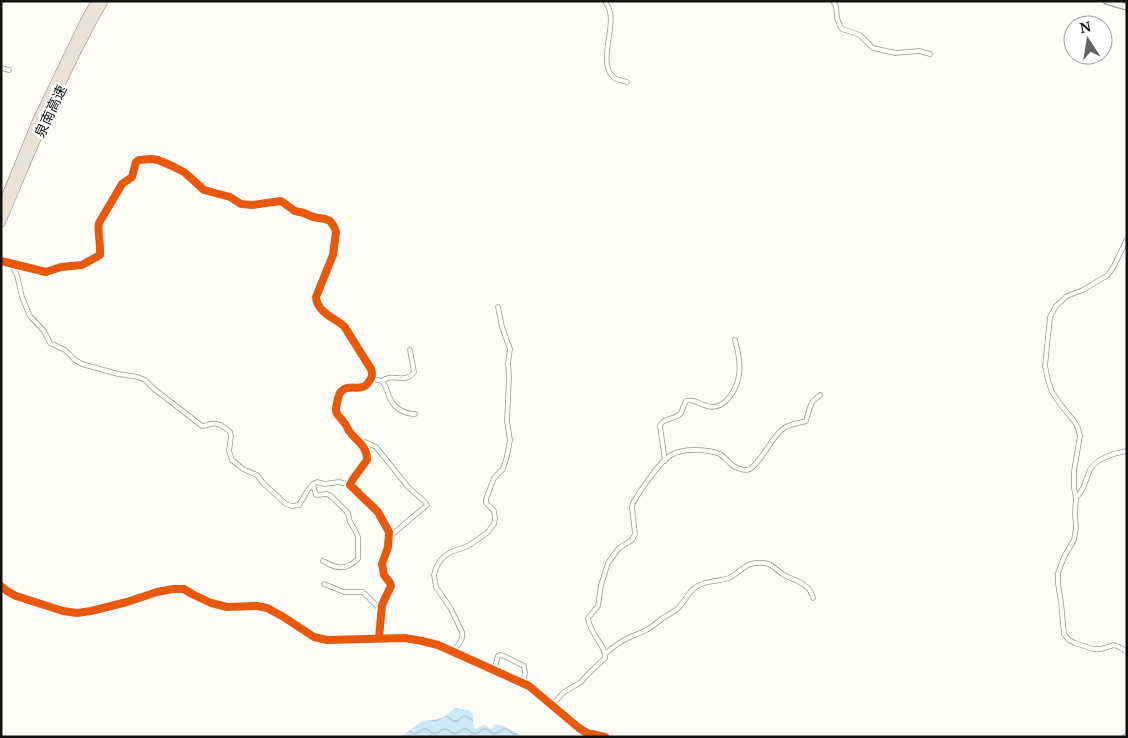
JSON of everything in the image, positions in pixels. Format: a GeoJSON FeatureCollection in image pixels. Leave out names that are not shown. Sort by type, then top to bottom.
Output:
{"type":"FeatureCollection","features":[{"type":"Feature","properties":{"kind":"highway","name":"泉南高速"},"geometry":{"type":"LineString","coordinates":[[1,208],[37,120],[96,1]]}},
{"type":"Feature","properties":{"kind":"highway","name":"泉南高速"},"geometry":{"type":"LineString","coordinates":[[1,223],[47,114],[90,25],[104,1]]}},
{"type":"Feature","properties":{"kind":"main road"},"geometry":{"type":"LineString","coordinates":[[1106,1],[1127,7]]}},
{"type":"Feature","properties":{"kind":"street"},"geometry":{"type":"LineString","coordinates":[[605,1],[610,12],[607,64],[611,74],[628,82]]}},
{"type":"Feature","properties":{"kind":"street"},"geometry":{"type":"LineString","coordinates":[[834,1],[838,22],[842,29],[860,35],[873,48],[895,54],[919,50],[930,54]]}},
{"type":"Feature","properties":{"kind":"street"},"geometry":{"type":"LineString","coordinates":[[1,68],[9,70]]}},
{"type":"Feature","properties":{"kind":"street"},"geometry":{"type":"LineString","coordinates":[[1,261],[46,272],[61,267],[82,265],[100,255],[101,245],[98,226],[122,184],[132,176],[135,165],[139,160],[158,160],[184,172],[204,190],[230,198],[241,204],[252,205],[281,201],[295,211],[330,221],[336,232],[333,255],[316,301],[324,313],[344,326],[371,369],[372,379],[366,387],[344,389],[340,393],[336,408],[337,414],[367,452],[368,460],[350,485]]}},
{"type":"Feature","properties":{"kind":"street"},"geometry":{"type":"LineString","coordinates":[[1127,239],[1108,275],[1083,290],[1067,296],[1056,306],[1050,317],[1045,366],[1052,392],[1074,421],[1080,436],[1074,471],[1076,528],[1074,540],[1064,557],[1058,573],[1064,634],[1069,640],[1093,649],[1114,645],[1127,652]]}},
{"type":"Feature","properties":{"kind":"street"},"geometry":{"type":"LineString","coordinates":[[9,264],[18,275],[22,297],[30,316],[44,331],[50,342],[65,350],[75,360],[118,374],[145,380],[202,426],[211,424],[222,426],[230,432],[229,451],[232,460],[243,469],[256,475],[286,504],[292,506],[299,505],[313,484],[317,482],[325,484],[339,482],[350,485],[378,512],[389,532],[388,546],[382,564],[383,571],[391,586],[381,610],[379,638]]}},
{"type":"Feature","properties":{"kind":"street"},"geometry":{"type":"LineString","coordinates":[[452,652],[463,636],[451,609],[436,587],[434,575],[440,561],[451,552],[468,546],[487,533],[494,524],[495,514],[486,503],[486,499],[494,478],[505,465],[510,440],[507,421],[510,349],[502,327],[498,307]]}},
{"type":"Feature","properties":{"kind":"street"},"geometry":{"type":"LineString","coordinates":[[665,461],[661,423],[664,420],[675,418],[682,412],[686,401],[690,399],[708,407],[720,406],[727,400],[734,388],[739,376],[735,340]]}},
{"type":"Feature","properties":{"kind":"street"},"geometry":{"type":"LineString","coordinates":[[382,381],[391,376],[402,378],[414,372],[410,350]]}},
{"type":"Feature","properties":{"kind":"street"},"geometry":{"type":"LineString","coordinates":[[372,379],[382,381],[386,386],[391,401],[397,409],[407,414],[414,414]]}},
{"type":"Feature","properties":{"kind":"street"},"geometry":{"type":"LineString","coordinates":[[552,705],[564,692],[581,682],[603,661],[605,651],[592,633],[588,618],[598,606],[601,585],[608,563],[619,548],[635,537],[632,507],[649,479],[670,456],[678,452],[694,450],[720,454],[732,465],[748,470],[766,452],[778,433],[794,424],[806,421],[810,407],[820,395]]}},
{"type":"Feature","properties":{"kind":"street"},"geometry":{"type":"LineString","coordinates":[[361,443],[365,442],[376,447],[409,488],[427,506],[389,537]]}},
{"type":"Feature","properties":{"kind":"street"},"geometry":{"type":"LineString","coordinates":[[1076,498],[1082,492],[1093,465],[1117,452],[1127,451]]}},
{"type":"Feature","properties":{"kind":"street"},"geometry":{"type":"LineString","coordinates":[[313,484],[316,495],[327,494],[331,496],[348,513],[350,522],[358,537],[358,559],[354,563],[342,568],[336,568],[323,562]]}},
{"type":"Feature","properties":{"kind":"street"},"geometry":{"type":"LineString","coordinates":[[605,654],[620,643],[649,629],[676,611],[694,588],[703,583],[730,577],[747,565],[754,563],[773,565],[782,575],[797,580],[810,590],[813,598]]}},
{"type":"Feature","properties":{"kind":"street"},"geometry":{"type":"LineString","coordinates":[[324,584],[344,592],[363,592],[381,610]]}},
{"type":"Feature","properties":{"kind":"street"},"geometry":{"type":"LineString","coordinates":[[1,586],[16,596],[64,611],[77,612],[91,611],[173,588],[184,589],[211,604],[227,607],[257,606],[266,608],[314,636],[327,640],[414,639],[438,645],[529,686],[579,728],[587,733],[605,737]]}},
{"type":"Feature","properties":{"kind":"street"},"geometry":{"type":"LineString","coordinates":[[494,670],[498,656],[504,656],[524,666],[523,683]]}},
{"type":"Feature","properties":{"kind":"water"},"geometry":{"type":"Polygon","coordinates":[[[456,708],[468,710],[473,714],[475,729],[484,725],[492,729],[495,724],[504,726],[524,737],[401,737],[422,721],[442,718],[456,708]]]}},
{"type":"Feature","properties":{"kind":"cycle path"},"geometry":{"type":"LineString","coordinates":[[1,261],[46,272],[61,267],[82,265],[100,255],[99,223],[122,184],[132,177],[136,162],[139,160],[158,160],[172,166],[184,172],[204,190],[230,197],[241,204],[252,205],[281,201],[295,211],[330,221],[336,232],[333,255],[316,297],[317,302],[323,311],[344,326],[372,373],[370,380],[365,386],[346,388],[340,393],[336,410],[367,455],[367,460],[350,485],[378,512],[389,532],[388,547],[382,564],[384,575],[391,586],[382,605],[379,638]]}},
{"type":"Feature","properties":{"kind":"cycle path"},"geometry":{"type":"LineString","coordinates":[[1,586],[16,596],[63,611],[77,613],[127,602],[157,592],[184,589],[211,603],[227,607],[257,606],[267,608],[314,637],[327,640],[405,638],[422,641],[438,645],[529,686],[579,728],[587,733],[605,737]]}}]}
